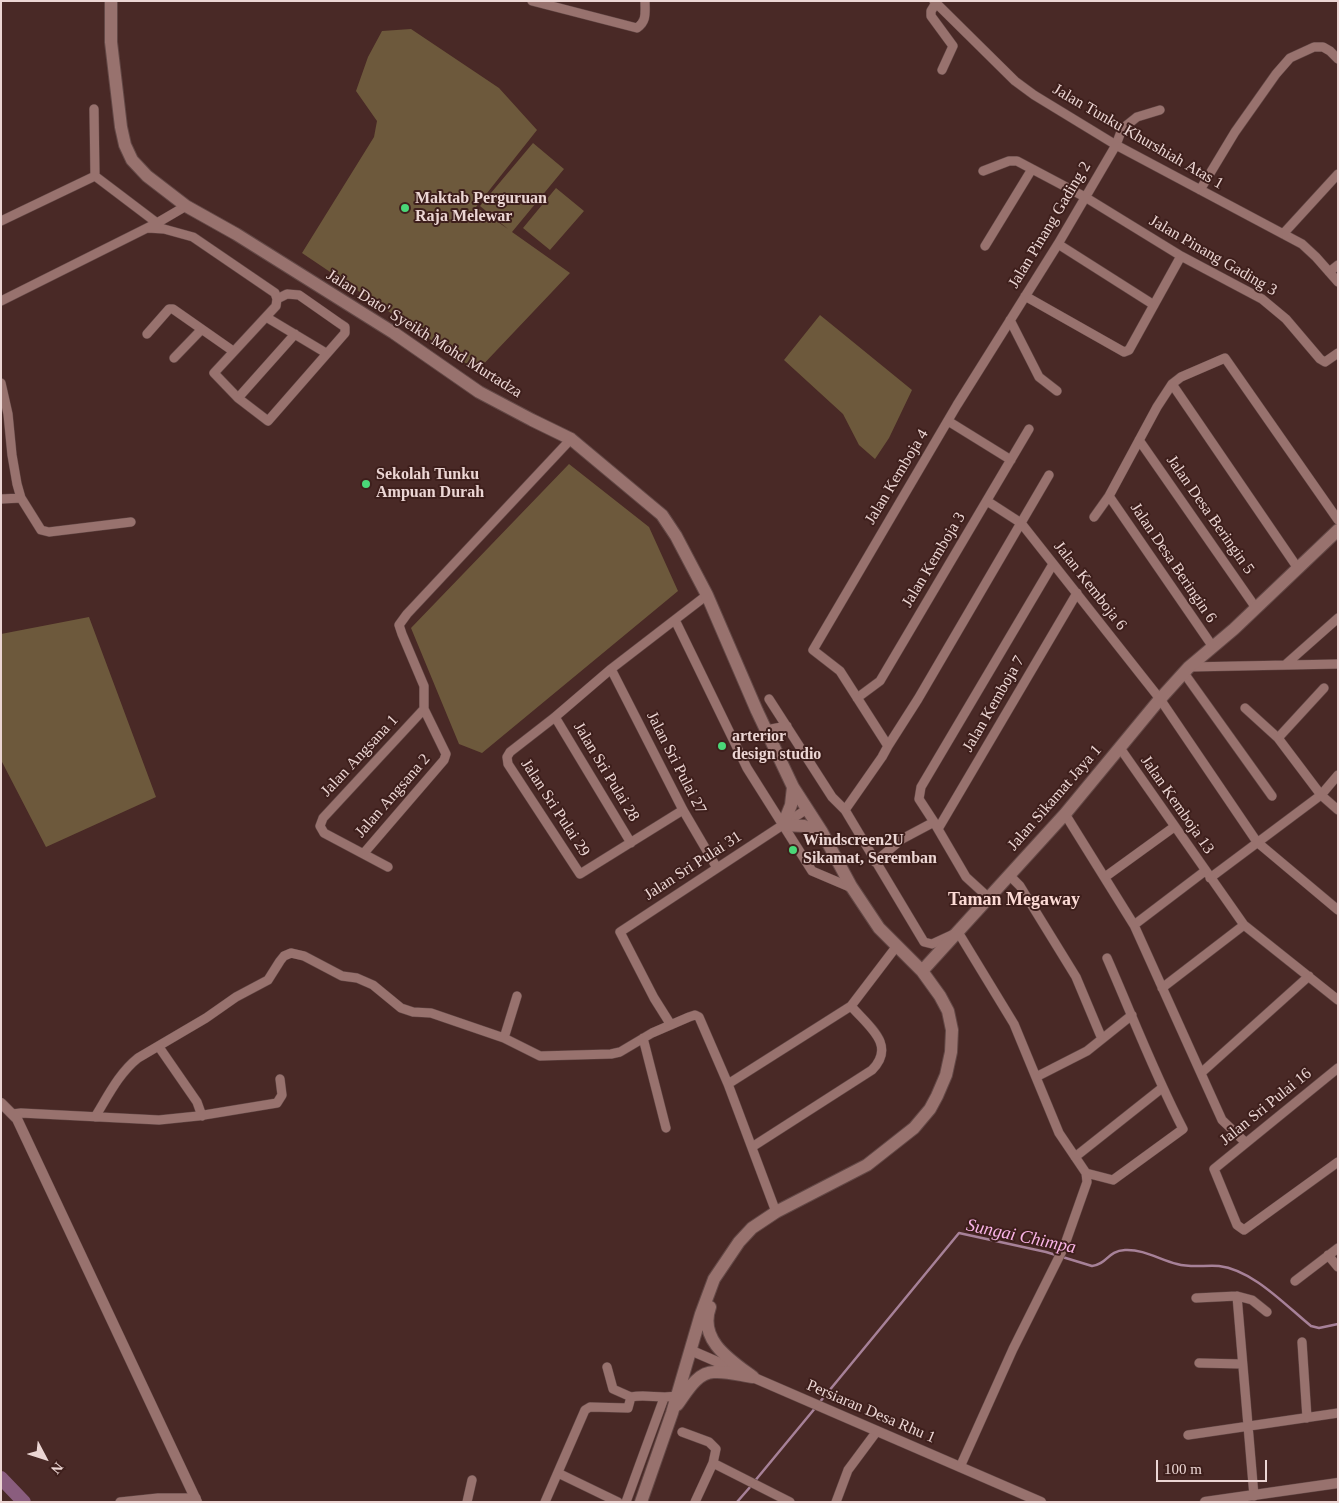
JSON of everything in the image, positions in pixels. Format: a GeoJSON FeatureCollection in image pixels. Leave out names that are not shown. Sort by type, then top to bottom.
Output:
{"type":"FeatureCollection","features":[{"type":"Feature","properties":{"kind":"main road","name":"Jalan Dato' Syeikh Mohd Murtadza"},"geometry":{"type":"LineString","coordinates":[[111,1],[111,42],[121,127],[125,145],[132,160],[147,176],[186,206],[236,234],[394,333],[479,392],[571,439],[662,515],[676,536],[707,596],[793,787],[829,844],[852,888],[879,928],[922,971],[940,996],[948,1012],[952,1030],[951,1052],[943,1082],[938,1096],[930,1109],[914,1128],[867,1165],[776,1212],[752,1228],[739,1242],[714,1278],[690,1350],[671,1397],[672,1413],[642,1502]]}},
{"type":"Feature","properties":{"kind":"main road","name":"Jalan Sikamat Jaya 1"},"geometry":{"type":"LineString","coordinates":[[922,971],[1065,814],[1160,699],[1187,670],[1338,530]]}},
{"type":"Feature","properties":{"kind":"main road"},"geometry":{"type":"LineString","coordinates":[[793,787],[791,805],[783,825],[804,826],[829,844]]}},
{"type":"Feature","properties":{"kind":"main road"},"geometry":{"type":"LineString","coordinates":[[898,949],[921,958],[945,946]]}},
{"type":"Feature","properties":{"kind":"main road"},"geometry":{"type":"LineString","coordinates":[[940,996],[935,974],[937,959],[945,946]]}},
{"type":"Feature","properties":{"kind":"main road"},"geometry":{"type":"LineString","coordinates":[[739,1242],[718,1283],[707,1314],[708,1332],[716,1346],[753,1377]]}},
{"type":"Feature","properties":{"kind":"main road"},"geometry":{"type":"LineString","coordinates":[[672,1413],[692,1386],[701,1377],[712,1372],[753,1377]]}},
{"type":"Feature","properties":{"kind":"street"},"geometry":{"type":"LineString","coordinates":[[532,1],[637,28],[643,24],[646,18],[645,1]]}},
{"type":"Feature","properties":{"kind":"street"},"geometry":{"type":"LineString","coordinates":[[935,2],[931,16],[953,46],[942,70]]}},
{"type":"Feature","properties":{"kind":"street","name":"Jalan Tunku Khurshiah Atas 1"},"geometry":{"type":"LineString","coordinates":[[935,2],[1015,80],[1034,95],[1116,145],[1302,244],[1338,282]]}},
{"type":"Feature","properties":{"kind":"street"},"geometry":{"type":"LineString","coordinates":[[1200,190],[1234,132],[1276,74],[1290,58],[1314,47],[1323,47],[1338,59]]}},
{"type":"Feature","properties":{"kind":"street"},"geometry":{"type":"LineString","coordinates":[[94,109],[95,176]]}},
{"type":"Feature","properties":{"kind":"street","name":"Jalan Pinang Gading 2"},"geometry":{"type":"LineString","coordinates":[[1010,320],[1086,197],[1116,145],[1122,129],[1137,117],[1160,110]]}},
{"type":"Feature","properties":{"kind":"street","name":"Jalan Pinang Gading 3"},"geometry":{"type":"LineString","coordinates":[[983,170],[1017,161],[1086,197],[1181,256],[1262,299],[1286,319],[1320,360],[1325,362],[1338,353]]}},
{"type":"Feature","properties":{"kind":"street"},"geometry":{"type":"LineString","coordinates":[[985,246],[1032,170]]}},
{"type":"Feature","properties":{"kind":"street"},"geometry":{"type":"LineString","coordinates":[[1283,234],[1338,174]]}},
{"type":"Feature","properties":{"kind":"street"},"geometry":{"type":"LineString","coordinates":[[95,176],[157,223]]}},
{"type":"Feature","properties":{"kind":"street"},"geometry":{"type":"LineString","coordinates":[[1,221],[95,176]]}},
{"type":"Feature","properties":{"kind":"street"},"geometry":{"type":"LineString","coordinates":[[1,301],[157,223],[186,206]]}},
{"type":"Feature","properties":{"kind":"street"},"geometry":{"type":"LineString","coordinates":[[146,228],[164,229],[193,237],[275,293],[277,299],[276,306],[214,373],[238,398],[268,422],[345,332],[345,327],[299,295],[286,294],[277,299]]}},
{"type":"Feature","properties":{"kind":"street"},"geometry":{"type":"LineString","coordinates":[[1058,244],[1154,305]]}},
{"type":"Feature","properties":{"kind":"street"},"geometry":{"type":"LineString","coordinates":[[1025,296],[1122,352],[1127,352],[1181,256]]}},
{"type":"Feature","properties":{"kind":"street"},"geometry":{"type":"LineString","coordinates":[[1329,272],[1338,265]]}},
{"type":"Feature","properties":{"kind":"street"},"geometry":{"type":"LineString","coordinates":[[147,334],[169,309],[173,309],[233,351]]}},
{"type":"Feature","properties":{"kind":"street"},"geometry":{"type":"LineString","coordinates":[[266,317],[326,353]]}},
{"type":"Feature","properties":{"kind":"street"},"geometry":{"type":"LineString","coordinates":[[1010,320],[1039,377],[1057,391]]}},
{"type":"Feature","properties":{"kind":"street","name":"Jalan Kemboja 4"},"geometry":{"type":"LineString","coordinates":[[856,698],[840,671],[813,650],[948,420],[1010,320]]}},
{"type":"Feature","properties":{"kind":"street"},"geometry":{"type":"LineString","coordinates":[[174,358],[201,330]]}},
{"type":"Feature","properties":{"kind":"street"},"geometry":{"type":"LineString","coordinates":[[238,398],[295,334]]}},
{"type":"Feature","properties":{"kind":"street"},"geometry":{"type":"LineString","coordinates":[[1094,517],[1109,496],[1157,407],[1172,384],[1188,373],[1225,358],[1338,520]]}},
{"type":"Feature","properties":{"kind":"street"},"geometry":{"type":"LineString","coordinates":[[1,383],[8,414],[12,456],[21,498],[38,527],[44,532],[131,522]]}},
{"type":"Feature","properties":{"kind":"street"},"geometry":{"type":"LineString","coordinates":[[1172,384],[1297,567]]}},
{"type":"Feature","properties":{"kind":"street"},"geometry":{"type":"LineString","coordinates":[[948,420],[1011,460]]}},
{"type":"Feature","properties":{"kind":"street","name":"Jalan Kemboja 3"},"geometry":{"type":"LineString","coordinates":[[856,698],[880,681],[1029,429]]}},
{"type":"Feature","properties":{"kind":"street"},"geometry":{"type":"LineString","coordinates":[[424,709],[424,686],[400,625],[407,614],[571,439]]}},
{"type":"Feature","properties":{"kind":"street","name":"Jalan Desa Beringin 5"},"geometry":{"type":"LineString","coordinates":[[1139,440],[1256,608]]}},
{"type":"Feature","properties":{"kind":"street"},"geometry":{"type":"LineString","coordinates":[[845,810],[882,758],[1050,475]]}},
{"type":"Feature","properties":{"kind":"street","name":"Jalan Desa Beringin 6"},"geometry":{"type":"LineString","coordinates":[[1109,496],[1213,647]]}},
{"type":"Feature","properties":{"kind":"street"},"geometry":{"type":"LineString","coordinates":[[1,499],[21,498]]}},
{"type":"Feature","properties":{"kind":"street","name":"Jalan Kemboja 6"},"geometry":{"type":"LineString","coordinates":[[987,501],[1022,523],[1160,699],[1257,842],[1338,910]]}},
{"type":"Feature","properties":{"kind":"street"},"geometry":{"type":"LineString","coordinates":[[989,898],[966,877],[919,799],[922,787],[1053,564]]}},
{"type":"Feature","properties":{"kind":"street","name":"Jalan Kemboja 7"},"geometry":{"type":"LineString","coordinates":[[936,825],[1077,593]]}},
{"type":"Feature","properties":{"kind":"street"},"geometry":{"type":"LineString","coordinates":[[555,717],[611,669],[707,596]]}},
{"type":"Feature","properties":{"kind":"street"},"geometry":{"type":"LineString","coordinates":[[1284,665],[1338,618]]}},
{"type":"Feature","properties":{"kind":"street"},"geometry":{"type":"LineString","coordinates":[[675,620],[747,768],[812,871],[852,888]]}},
{"type":"Feature","properties":{"kind":"street"},"geometry":{"type":"LineString","coordinates":[[1187,670],[1338,664]]}},
{"type":"Feature","properties":{"kind":"street","name":"Jalan Sri Pulai 27"},"geometry":{"type":"LineString","coordinates":[[611,669],[683,810],[717,868]]}},
{"type":"Feature","properties":{"kind":"street"},"geometry":{"type":"LineString","coordinates":[[1187,670],[1272,796]]}},
{"type":"Feature","properties":{"kind":"street"},"geometry":{"type":"LineString","coordinates":[[1278,738],[1324,688]]}},
{"type":"Feature","properties":{"kind":"street"},"geometry":{"type":"LineString","coordinates":[[769,698],[832,797],[845,810],[924,942],[932,944],[958,932],[1014,1024],[1059,1133],[1086,1173],[1087,1182],[1084,1193],[1064,1247],[1013,1349],[960,1467]]}},
{"type":"Feature","properties":{"kind":"street"},"geometry":{"type":"LineString","coordinates":[[856,698],[888,746]]}},
{"type":"Feature","properties":{"kind":"street"},"geometry":{"type":"LineString","coordinates":[[1245,708],[1278,738],[1321,795],[1338,810]]}},
{"type":"Feature","properties":{"kind":"street","name":"Jalan Angsana 2"},"geometry":{"type":"LineString","coordinates":[[364,852],[444,760],[446,754],[424,709]]}},
{"type":"Feature","properties":{"kind":"street","name":"Jalan Angsana 1"},"geometry":{"type":"LineString","coordinates":[[364,852],[324,833],[320,826],[323,818],[424,709]]}},
{"type":"Feature","properties":{"kind":"street","name":"Jalan Sri Pulai 29"},"geometry":{"type":"LineString","coordinates":[[555,717],[510,752],[507,757],[508,764],[580,874],[631,844]]}},
{"type":"Feature","properties":{"kind":"street","name":"Jalan Sri Pulai 28"},"geometry":{"type":"LineString","coordinates":[[555,717],[631,844]]}},
{"type":"Feature","properties":{"kind":"street"},"geometry":{"type":"LineString","coordinates":[[766,730],[787,726]]}},
{"type":"Feature","properties":{"kind":"street","name":"Jalan Kemboja 13"},"geometry":{"type":"LineString","coordinates":[[1120,748],[1207,875],[1244,925],[1338,1000]]}},
{"type":"Feature","properties":{"kind":"street"},"geometry":{"type":"LineString","coordinates":[[1134,925],[1257,842],[1321,795],[1338,775]]}},
{"type":"Feature","properties":{"kind":"street"},"geometry":{"type":"LineString","coordinates":[[631,844],[683,810]]}},
{"type":"Feature","properties":{"kind":"street","name":"Jalan Sri Pulai 31"},"geometry":{"type":"LineString","coordinates":[[671,1024],[654,998],[620,932],[807,810]]}},
{"type":"Feature","properties":{"kind":"street"},"geometry":{"type":"LineString","coordinates":[[1065,814],[1134,925],[1222,1120],[1245,1142]]}},
{"type":"Feature","properties":{"kind":"street"},"geometry":{"type":"LineString","coordinates":[[876,862],[902,839],[936,825]]}},
{"type":"Feature","properties":{"kind":"street"},"geometry":{"type":"LineString","coordinates":[[1105,877],[1174,827]]}},
{"type":"Feature","properties":{"kind":"street"},"geometry":{"type":"LineString","coordinates":[[364,852],[388,867]]}},
{"type":"Feature","properties":{"kind":"street"},"geometry":{"type":"LineString","coordinates":[[1009,875],[1020,886],[1076,977],[1102,1039]]}},
{"type":"Feature","properties":{"kind":"street"},"geometry":{"type":"LineString","coordinates":[[1162,988],[1244,925]]}},
{"type":"Feature","properties":{"kind":"street"},"geometry":{"type":"LineString","coordinates":[[728,1084],[851,1006],[898,949]]}},
{"type":"Feature","properties":{"kind":"street"},"geometry":{"type":"LineString","coordinates":[[95,1117],[123,1072],[138,1058],[206,1018],[236,997],[268,980],[280,960],[291,953],[304,956],[342,976],[357,978],[373,985],[401,1008],[413,1012],[431,1013],[504,1038],[540,1056],[611,1054],[620,1052],[671,1024],[689,1017],[699,1017],[728,1084],[776,1212]]}},
{"type":"Feature","properties":{"kind":"street"},"geometry":{"type":"LineString","coordinates":[[1086,1173],[1113,1180],[1183,1129],[1162,1088],[1107,958]]}},
{"type":"Feature","properties":{"kind":"street"},"geometry":{"type":"LineString","coordinates":[[1201,1073],[1309,976]]}},
{"type":"Feature","properties":{"kind":"street"},"geometry":{"type":"LineString","coordinates":[[504,1038],[517,996]]}},
{"type":"Feature","properties":{"kind":"street"},"geometry":{"type":"LineString","coordinates":[[752,1147],[872,1070],[878,1063],[882,1055],[882,1046],[878,1036],[851,1006]]}},
{"type":"Feature","properties":{"kind":"street"},"geometry":{"type":"LineString","coordinates":[[1036,1077],[1088,1051],[1132,1015]]}},
{"type":"Feature","properties":{"kind":"street"},"geometry":{"type":"LineString","coordinates":[[643,1038],[666,1128]]}},
{"type":"Feature","properties":{"kind":"street"},"geometry":{"type":"LineString","coordinates":[[159,1046],[197,1102],[202,1116]]}},
{"type":"Feature","properties":{"kind":"street","name":"Jalan Sri Pulai 16"},"geometry":{"type":"LineString","coordinates":[[1338,1068],[1214,1169],[1237,1225],[1244,1230],[1338,1162]]}},
{"type":"Feature","properties":{"kind":"street"},"geometry":{"type":"LineString","coordinates":[[12,1114],[21,1112],[159,1120],[202,1116],[277,1103],[282,1095],[280,1079]]}},
{"type":"Feature","properties":{"kind":"street"},"geometry":{"type":"LineString","coordinates":[[1075,1157],[1162,1088]]}},
{"type":"Feature","properties":{"kind":"street"},"geometry":{"type":"LineString","coordinates":[[1,1103],[17,1119],[197,1500],[120,1502]]}},
{"type":"Feature","properties":{"kind":"street"},"geometry":{"type":"LineString","coordinates":[[1295,1281],[1338,1248]]}},
{"type":"Feature","properties":{"kind":"street"},"geometry":{"type":"LineString","coordinates":[[1328,1255],[1338,1267]]}},
{"type":"Feature","properties":{"kind":"street"},"geometry":{"type":"LineString","coordinates":[[1196,1298],[1237,1296],[1252,1300],[1267,1312]]}},
{"type":"Feature","properties":{"kind":"street"},"geometry":{"type":"LineString","coordinates":[[1237,1296],[1254,1496]]}},
{"type":"Feature","properties":{"kind":"street"},"geometry":{"type":"LineString","coordinates":[[1302,1342],[1307,1418]]}},
{"type":"Feature","properties":{"kind":"street","name":"Persiaran Desa Rhu 1"},"geometry":{"type":"LineString","coordinates":[[690,1350],[1041,1502]]}},
{"type":"Feature","properties":{"kind":"street"},"geometry":{"type":"LineString","coordinates":[[1199,1364],[1242,1364]]}},
{"type":"Feature","properties":{"kind":"street"},"geometry":{"type":"LineString","coordinates":[[606,1367],[613,1389],[630,1397],[671,1397],[626,1502]]}},
{"type":"Feature","properties":{"kind":"street"},"geometry":{"type":"LineString","coordinates":[[545,1502],[585,1410],[590,1407],[628,1408],[630,1397]]}},
{"type":"Feature","properties":{"kind":"street"},"geometry":{"type":"LineString","coordinates":[[1188,1435],[1338,1413]]}},
{"type":"Feature","properties":{"kind":"street"},"geometry":{"type":"LineString","coordinates":[[836,1502],[848,1470],[877,1431]]}},
{"type":"Feature","properties":{"kind":"street"},"geometry":{"type":"LineString","coordinates":[[682,1432],[708,1442],[714,1445],[716,1449],[713,1463],[694,1502]]}},
{"type":"Feature","properties":{"kind":"street"},"geometry":{"type":"LineString","coordinates":[[713,1463],[744,1479],[774,1498],[790,1502]]}},
{"type":"Feature","properties":{"kind":"street"},"geometry":{"type":"LineString","coordinates":[[558,1473],[618,1502]]}},
{"type":"Feature","properties":{"kind":"street"},"geometry":{"type":"LineString","coordinates":[[467,1502],[472,1480]]}},
{"type":"Feature","properties":{"kind":"street"},"geometry":{"type":"LineString","coordinates":[[1205,1502],[1338,1484]]}},
{"type":"Feature","properties":{"kind":"shaded area"},"geometry":{"type":"Polygon","coordinates":[[[411,29],[499,88],[537,130],[476,207],[508,229],[480,206],[533,143],[564,169],[512,232],[570,273],[477,371],[302,253],[374,137],[377,121],[356,91],[368,57],[382,31],[411,29]]]}},
{"type":"Feature","properties":{"kind":"shaded area"},"geometry":{"type":"Polygon","coordinates":[[[556,188],[584,211],[550,250],[523,228],[556,188]]]}},
{"type":"Feature","properties":{"kind":"shaded area"},"geometry":{"type":"Polygon","coordinates":[[[820,315],[912,390],[889,438],[875,459],[859,445],[843,414],[784,360],[820,315]]]}},
{"type":"Feature","properties":{"kind":"shaded area"},"geometry":{"type":"Polygon","coordinates":[[[569,464],[649,527],[678,591],[482,753],[459,744],[411,628],[569,464]]]}},
{"type":"Feature","properties":{"kind":"shaded area"},"geometry":{"type":"Polygon","coordinates":[[[89,617],[156,797],[46,847],[1,760],[1,634],[89,617]]]}},
{"type":"Feature","properties":{"kind":"waterway","name":"Sungai Chimpa"},"geometry":{"type":"LineString","coordinates":[[819,1403],[959,1233],[1046,1252],[1092,1266],[1101,1263],[1114,1253],[1132,1250],[1182,1265],[1219,1266],[1232,1269],[1256,1281],[1311,1326],[1319,1328],[1338,1324]]}},
{"type":"Feature","properties":{"kind":"waterway","name":"Sungai Chimpa"},"geometry":{"type":"LineString","coordinates":[[754,1482],[816,1407]]}},
{"type":"Feature","properties":{"kind":"waterway"},"geometry":{"type":"LineString","coordinates":[[1,1478],[24,1502]]}},
{"type":"Feature","properties":{"kind":"waterway","name":"Sungai Chimpa"},"geometry":{"type":"LineString","coordinates":[[737,1502],[751,1486]]}},
{"type":"Feature","properties":{"kind":"place","name":"Maktab Perguruan Raja Melewar"},"geometry":{"type":"Point","coordinates":[405,208]}},
{"type":"Feature","properties":{"kind":"place","name":"Sekolah Tunku Ampuan Durah"},"geometry":{"type":"Point","coordinates":[366,484]}},
{"type":"Feature","properties":{"kind":"place","name":"arterior design studio"},"geometry":{"type":"Point","coordinates":[722,746]}},
{"type":"Feature","properties":{"kind":"place","name":"Windscreen2U Sikamat, Seremban"},"geometry":{"type":"Point","coordinates":[793,850]}},
{"type":"Feature","properties":{"kind":"district","name":"Taman Megaway"},"geometry":{"type":"Point","coordinates":[1014,900]}}]}
